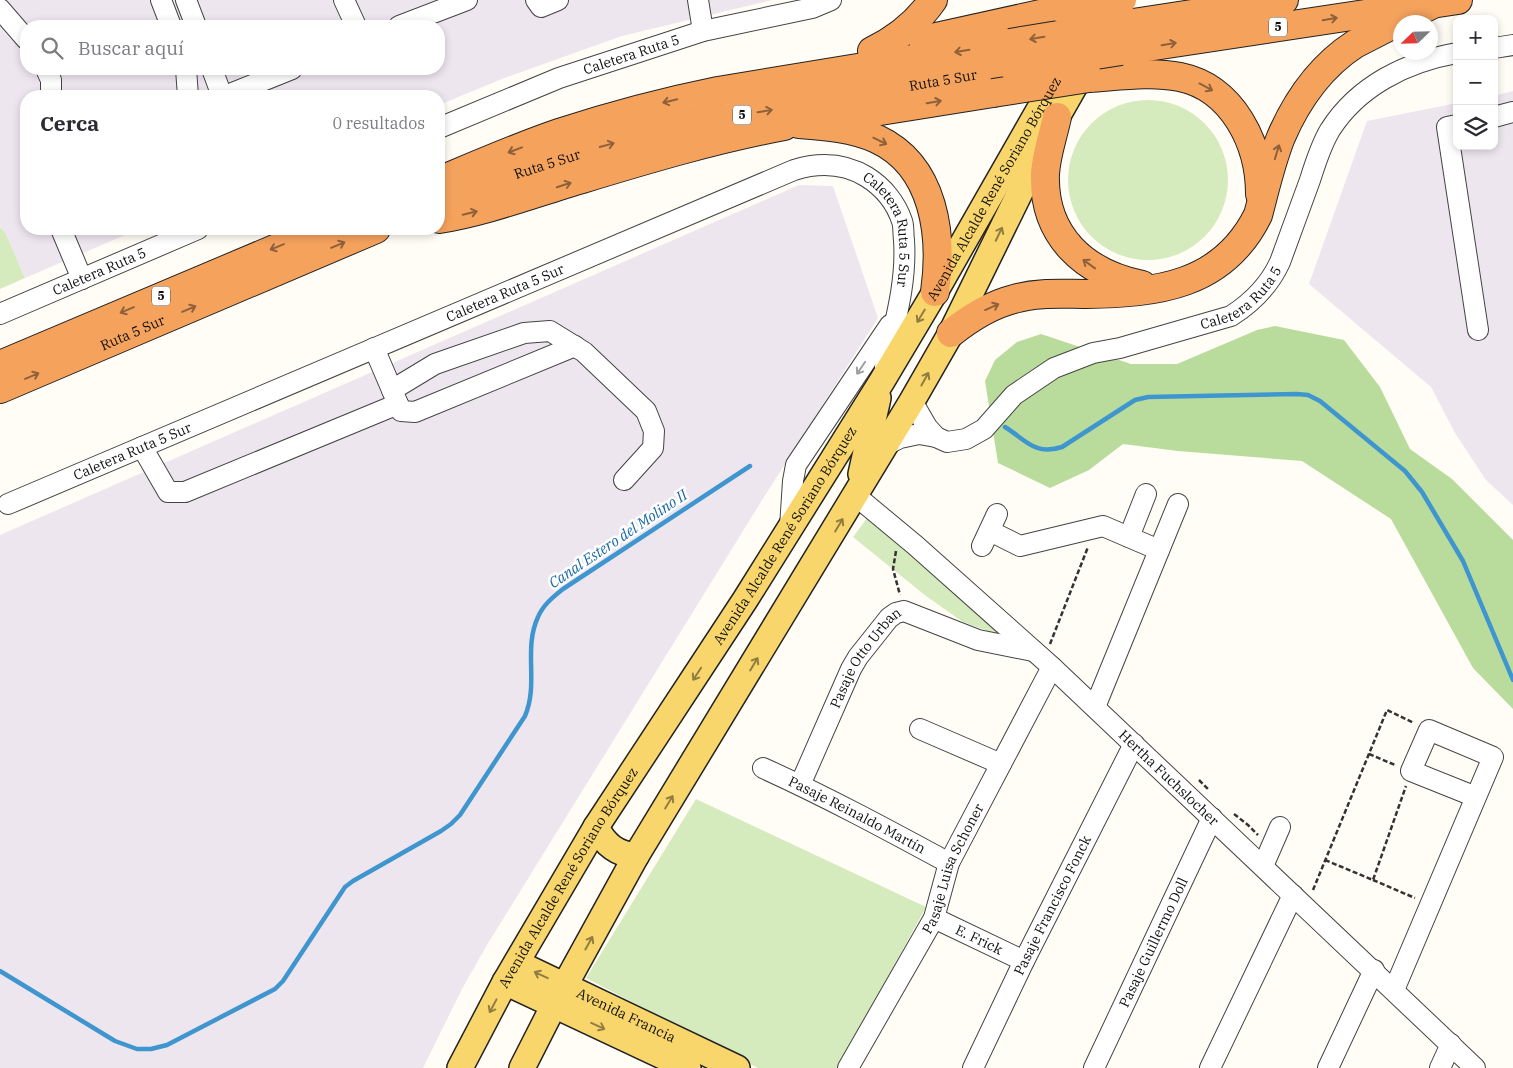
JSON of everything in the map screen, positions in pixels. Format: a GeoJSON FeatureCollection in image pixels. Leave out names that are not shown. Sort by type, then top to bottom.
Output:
{"type":"FeatureCollection","features":[{"type":"Feature","properties":{"kind":"highway"},"geometry":{"type":"LineString","coordinates":[[872,51],[901,34],[921,16],[933,0]]}},
{"type":"Feature","properties":{"kind":"highway","name":"Ruta 5 Sur"},"geometry":{"type":"LineString","coordinates":[[445,202],[561,159],[653,133],[1012,55],[1118,24],[1284,0]]}},
{"type":"Feature","properties":{"kind":"highway"},"geometry":{"type":"LineString","coordinates":[[951,333],[966,321],[989,308],[1014,299],[1048,294],[1125,292],[1168,287],[1190,280],[1221,263],[1240,244],[1258,215],[1281,138],[1298,106],[1323,70],[1342,52],[1355,44],[1447,2]]}},
{"type":"Feature","properties":{"kind":"highway","name":"Ruta 5 Sur"},"geometry":{"type":"LineString","coordinates":[[1118,24],[1447,2]]}},
{"type":"Feature","properties":{"kind":"highway"},"geometry":{"type":"LineString","coordinates":[[718,91],[1043,8],[1118,24]]}},
{"type":"Feature","properties":{"kind":"highway","name":"Ruta 5 Sur"},"geometry":{"type":"LineString","coordinates":[[445,179],[560,133],[643,108],[718,91],[1012,55]]}},
{"type":"Feature","properties":{"kind":"highway"},"geometry":{"type":"LineString","coordinates":[[445,218],[501,205],[681,150],[755,132],[1089,78],[1157,75],[1194,81],[1218,94],[1230,106],[1241,122],[1254,151],[1260,186],[1258,215]]}},
{"type":"Feature","properties":{"kind":"highway"},"geometry":{"type":"LineString","coordinates":[[1057,117],[1047,161],[1045,184],[1050,213],[1061,236],[1079,256],[1102,273],[1142,285],[1168,287]]}},
{"type":"Feature","properties":{"kind":"highway"},"geometry":{"type":"LineString","coordinates":[[799,124],[842,128],[864,134],[892,147],[923,181],[934,216],[938,260],[935,292]]}},
{"type":"Feature","properties":{"kind":"highway","name":"Ruta 5 Sur"},"geometry":{"type":"LineString","coordinates":[[0,364],[308,235]]}},
{"type":"Feature","properties":{"kind":"highway","name":"Ruta 5 Sur"},"geometry":{"type":"LineString","coordinates":[[0,390],[362,235]]}},
{"type":"Feature","properties":{"kind":"main road","name":"Avenida Alcalde René Soriano Bórquez"},"geometry":{"type":"LineString","coordinates":[[460,1068],[511,972],[596,827],[740,608],[882,381],[1104,0]]}},
{"type":"Feature","properties":{"kind":"main road","name":"Avenida Alcalde René Soriano Bórquez"},"geometry":{"type":"LineString","coordinates":[[522,1068],[636,856],[856,496],[951,333],[1057,117],[1118,24]]}},
{"type":"Feature","properties":{"kind":"main road"},"geometry":{"type":"LineString","coordinates":[[856,496],[882,381]]}},
{"type":"Feature","properties":{"kind":"main road"},"geometry":{"type":"LineString","coordinates":[[596,827],[600,835],[612,848],[628,855],[636,856]]}},
{"type":"Feature","properties":{"kind":"main road","name":"Avenida Francia"},"geometry":{"type":"LineString","coordinates":[[511,972],[697,1063],[737,1068]]}},
{"type":"Feature","properties":{"kind":"street"},"geometry":{"type":"LineString","coordinates":[[161,0],[169,20]]}},
{"type":"Feature","properties":{"kind":"street"},"geometry":{"type":"LineString","coordinates":[[186,0],[194,20]]}},
{"type":"Feature","properties":{"kind":"street"},"geometry":{"type":"LineString","coordinates":[[344,0],[353,20]]}},
{"type":"Feature","properties":{"kind":"street"},"geometry":{"type":"LineString","coordinates":[[415,20],[467,0]]}},
{"type":"Feature","properties":{"kind":"street"},"geometry":{"type":"LineString","coordinates":[[536,0],[541,7],[558,0]]}},
{"type":"Feature","properties":{"kind":"street"},"geometry":{"type":"LineString","coordinates":[[698,0],[703,31]]}},
{"type":"Feature","properties":{"kind":"street","name":"Caletera Ruta 5"},"geometry":{"type":"LineString","coordinates":[[445,126],[559,78],[703,31],[812,8],[831,0]]}},
{"type":"Feature","properties":{"kind":"street"},"geometry":{"type":"LineString","coordinates":[[0,9],[20,32]]}},
{"type":"Feature","properties":{"kind":"street"},"geometry":{"type":"LineString","coordinates":[[1498,47],[1513,45]]}},
{"type":"Feature","properties":{"kind":"street","name":"Caletera Ruta 5"},"geometry":{"type":"LineString","coordinates":[[886,445],[900,438],[919,434],[936,437],[947,442],[956,442],[976,435],[984,429],[1020,390],[1040,376],[1073,360],[1231,316],[1242,309],[1262,291],[1275,273],[1329,131],[1341,116],[1368,89],[1401,69],[1438,56],[1453,54]]}},
{"type":"Feature","properties":{"kind":"street"},"geometry":{"type":"LineString","coordinates":[[49,75],[52,90]]}},
{"type":"Feature","properties":{"kind":"street"},"geometry":{"type":"LineString","coordinates":[[186,75],[188,90]]}},
{"type":"Feature","properties":{"kind":"street"},"geometry":{"type":"LineString","coordinates":[[215,75],[221,90]]}},
{"type":"Feature","properties":{"kind":"street"},"geometry":{"type":"LineString","coordinates":[[239,90],[277,75]]}},
{"type":"Feature","properties":{"kind":"street"},"geometry":{"type":"LineString","coordinates":[[1498,116],[1513,112]]}},
{"type":"Feature","properties":{"kind":"street"},"geometry":{"type":"LineString","coordinates":[[1453,126],[1447,127],[1478,330]]}},
{"type":"Feature","properties":{"kind":"street","name":"Caletera Ruta 5 Sur"},"geometry":{"type":"LineString","coordinates":[[8,504],[785,174],[816,165],[839,166],[860,173],[882,188],[897,210],[902,222],[904,248],[898,313],[882,381]]}},
{"type":"Feature","properties":{"kind":"street"},"geometry":{"type":"LineString","coordinates":[[64,235],[82,279]]}},
{"type":"Feature","properties":{"kind":"street","name":"Caletera Ruta 5"},"geometry":{"type":"LineString","coordinates":[[0,314],[184,235]]}},
{"type":"Feature","properties":{"kind":"street","name":"Caletera Ruta 5 Sur"},"geometry":{"type":"LineString","coordinates":[[790,528],[793,481],[796,466],[898,313]]}},
{"type":"Feature","properties":{"kind":"street"},"geometry":{"type":"LineString","coordinates":[[142,447],[168,492],[185,492],[395,397],[435,364],[524,333],[550,331],[584,352],[646,411],[654,431],[653,448],[624,480]]}},
{"type":"Feature","properties":{"kind":"street"},"geometry":{"type":"LineString","coordinates":[[374,348],[401,411],[416,412],[575,346]]}},
{"type":"Feature","properties":{"kind":"street"},"geometry":{"type":"LineString","coordinates":[[912,401],[927,427],[936,437]]}},
{"type":"Feature","properties":{"kind":"street"},"geometry":{"type":"LineString","coordinates":[[1129,537],[1146,494]]}},
{"type":"Feature","properties":{"kind":"street","name":"Hertha Fuchslocher"},"geometry":{"type":"LineString","coordinates":[[856,496],[1044,659],[1212,818],[1267,858],[1293,895],[1476,1068]]}},
{"type":"Feature","properties":{"kind":"street"},"geometry":{"type":"LineString","coordinates":[[1095,707],[1178,504]]}},
{"type":"Feature","properties":{"kind":"street"},"geometry":{"type":"LineString","coordinates":[[990,530],[1020,546],[1103,526],[1159,550]]}},
{"type":"Feature","properties":{"kind":"street","name":"Pasaje Otto Urban"},"geometry":{"type":"LineString","coordinates":[[800,785],[854,664],[889,618],[896,613],[904,611],[978,640],[1044,659]]}},
{"type":"Feature","properties":{"kind":"street","name":"Pasaje Luisa Schoner"},"geometry":{"type":"LineString","coordinates":[[848,1068],[934,918],[949,863],[1001,764],[1044,659]]}},
{"type":"Feature","properties":{"kind":"street"},"geometry":{"type":"LineString","coordinates":[[920,729],[1001,764]]}},
{"type":"Feature","properties":{"kind":"street"},"geometry":{"type":"LineString","coordinates":[[1394,990],[1476,797],[1492,757],[1429,730],[1411,772],[1476,797]]}},
{"type":"Feature","properties":{"kind":"street","name":"Pasaje Francisco Fonck"},"geometry":{"type":"LineString","coordinates":[[973,1068],[1024,961],[1134,744]]}},
{"type":"Feature","properties":{"kind":"street","name":"Pasaje Reinaldo Martín"},"geometry":{"type":"LineString","coordinates":[[763,768],[870,820],[949,863]]}},
{"type":"Feature","properties":{"kind":"street","name":"Pasaje Guillermo Doll"},"geometry":{"type":"LineString","coordinates":[[1094,1068],[1212,818]]}},
{"type":"Feature","properties":{"kind":"street"},"geometry":{"type":"LineString","coordinates":[[1267,858],[1280,827]]}},
{"type":"Feature","properties":{"kind":"street"},"geometry":{"type":"LineString","coordinates":[[1210,1068],[1293,895]]}},
{"type":"Feature","properties":{"kind":"street","name":"E. Frick"},"geometry":{"type":"LineString","coordinates":[[934,918],[1024,961]]}},
{"type":"Feature","properties":{"kind":"street"},"geometry":{"type":"LineString","coordinates":[[1328,1068],[1374,970]]}},
{"type":"Feature","properties":{"kind":"street"},"geometry":{"type":"LineString","coordinates":[[1440,1068],[1451,1044]]}},
{"type":"Feature","properties":{"kind":"path"},"geometry":{"type":"LineString","coordinates":[[1044,659],[1096,528]]}},
{"type":"Feature","properties":{"kind":"path"},"geometry":{"type":"LineString","coordinates":[[899,532],[893,570],[904,611]]}},
{"type":"Feature","properties":{"kind":"path"},"geometry":{"type":"LineString","coordinates":[[1316,883],[1386,710],[1429,730]]}},
{"type":"Feature","properties":{"kind":"path"},"geometry":{"type":"LineString","coordinates":[[1369,754],[1411,772],[1373,880]]}},
{"type":"Feature","properties":{"kind":"path"},"geometry":{"type":"LineString","coordinates":[[1199,780],[1211,792]]}},
{"type":"Feature","properties":{"kind":"path"},"geometry":{"type":"LineString","coordinates":[[1233,813],[1248,825],[1267,858]]}},
{"type":"Feature","properties":{"kind":"path"},"geometry":{"type":"LineString","coordinates":[[1325,860],[1430,904]]}},
{"type":"Feature","properties":{"kind":"shaded area"},"geometry":{"type":"Polygon","coordinates":[[[0,0],[772,0],[622,36],[507,77],[445,103],[445,90],[20,90],[20,235],[125,235],[25,278],[5,232],[0,227],[0,0]]]}},
{"type":"Feature","properties":{"kind":"shaded area"},"geometry":{"type":"Polygon","coordinates":[[[1513,91],[1513,505],[1486,480],[1455,433],[1431,387],[1309,284],[1367,121],[1453,104],[1453,150],[1498,150],[1498,95],[1513,91]]]}},
{"type":"Feature","properties":{"kind":"shaded area"},"geometry":{"type":"Polygon","coordinates":[[[799,185],[833,186],[878,318],[764,497],[487,945],[462,989],[423,1068],[0,1068],[0,535],[799,185]]]}},
{"type":"Feature","properties":{"kind":"green space"},"geometry":{"type":"Polygon","coordinates":[[[1156,100],[1186,109],[1205,123],[1215,135],[1222,149],[1227,164],[1227,196],[1222,211],[1215,225],[1205,237],[1193,247],[1171,257],[1156,260],[1140,260],[1125,257],[1103,247],[1081,225],[1069,196],[1068,172],[1071,157],[1081,135],[1103,113],[1132,101],[1156,100]]]}},
{"type":"Feature","properties":{"kind":"green space"},"geometry":{"type":"Polygon","coordinates":[[[0,227],[5,232],[25,278],[0,289],[0,227]]]}},
{"type":"Feature","properties":{"kind":"green space"},"geometry":{"type":"Polygon","coordinates":[[[1275,326],[1344,340],[1380,387],[1410,449],[1452,479],[1513,540],[1513,709],[1473,668],[1391,519],[1302,461],[1178,451],[1123,444],[1089,470],[1050,488],[998,463],[985,381],[995,360],[1017,342],[1041,334],[1131,364],[1177,364],[1257,330],[1275,326]]]}},
{"type":"Feature","properties":{"kind":"green space"},"geometry":{"type":"Polygon","coordinates":[[[868,517],[1005,637],[963,622],[926,596],[853,537],[868,517]]]}},
{"type":"Feature","properties":{"kind":"green space"},"geometry":{"type":"Polygon","coordinates":[[[696,799],[926,907],[838,1068],[758,1068],[586,978],[696,799]]]}},
{"type":"Feature","properties":{"kind":"waterway","name":"Canal Estero del Molino II"},"geometry":{"type":"LineString","coordinates":[[1005,427],[1031,445],[1045,450],[1062,447],[1135,400],[1148,397],[1308,395],[1320,401],[1405,471],[1422,492],[1463,561],[1513,680]]}},
{"type":"Feature","properties":{"kind":"waterway","name":"Canal Estero del Molino II"},"geometry":{"type":"LineString","coordinates":[[0,971],[115,1041],[137,1049],[151,1049],[167,1045],[275,989],[283,981],[345,887],[441,831],[460,815],[525,716],[531,691],[531,654],[534,629],[540,613],[549,602],[563,589],[750,466]]}}]}
